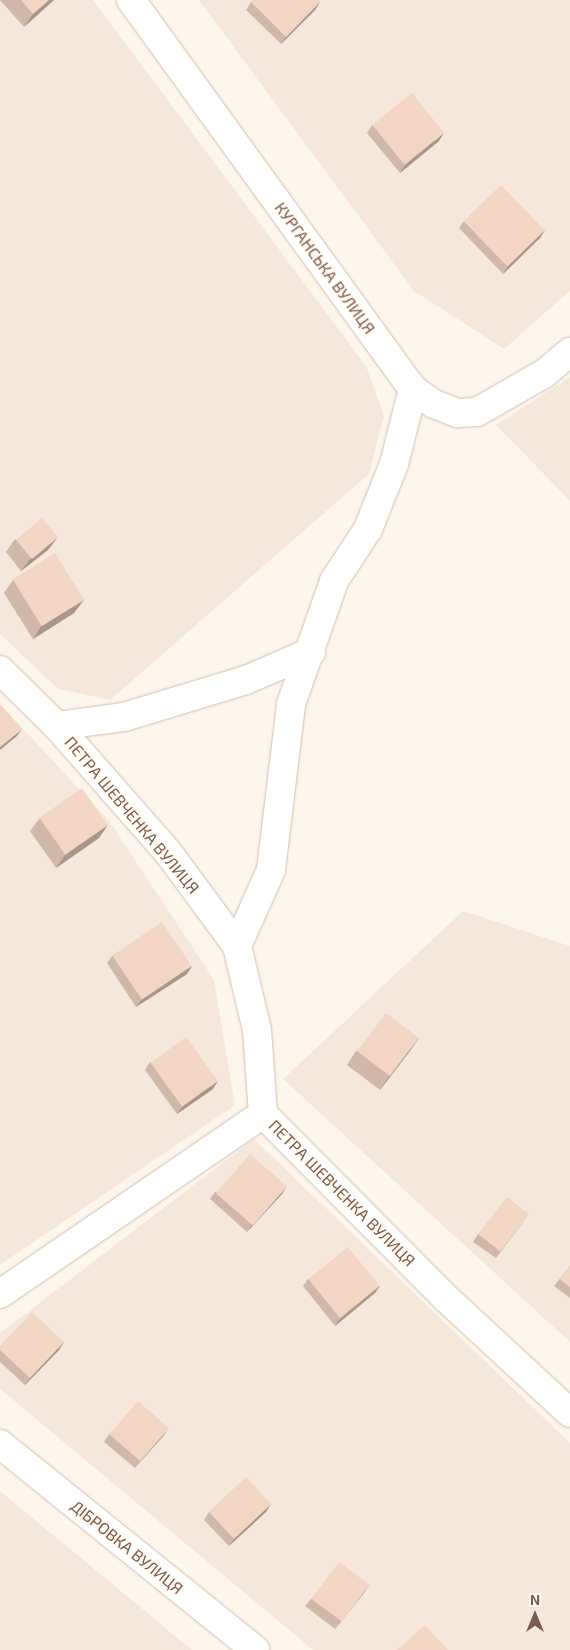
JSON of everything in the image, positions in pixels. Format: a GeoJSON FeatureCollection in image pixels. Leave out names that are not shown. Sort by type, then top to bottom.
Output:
{"type":"FeatureCollection","features":[{"type":"Feature","properties":{"kind":"street","name":"КУРГАНСЬКА ВУЛИЦЯ"},"geometry":{"type":"LineString","coordinates":[[130,0],[413,389],[434,404],[458,413],[477,412],[537,378],[570,352]]}},
{"type":"Feature","properties":{"kind":"street"},"geometry":{"type":"LineString","coordinates":[[237,946],[271,870],[291,704],[311,652],[334,581],[368,529],[394,464],[413,389]]}},
{"type":"Feature","properties":{"kind":"street"},"geometry":{"type":"LineString","coordinates":[[57,726],[124,717],[246,680],[311,652]]}},
{"type":"Feature","properties":{"kind":"street","name":"ПЕТРА ШЕВЧЕНКА ВУЛИЦЯ"},"geometry":{"type":"LineString","coordinates":[[0,670],[57,726],[167,851],[237,946],[257,1030],[263,1114],[448,1300],[570,1412]]}},
{"type":"Feature","properties":{"kind":"street"},"geometry":{"type":"LineString","coordinates":[[0,1294],[263,1114]]}},
{"type":"Feature","properties":{"kind":"street","name":"ДІБРОВКА ВУЛИЦЯ"},"geometry":{"type":"LineString","coordinates":[[0,1444],[255,1650]]}},
{"type":"Feature","properties":{"kind":"shaded area"},"geometry":{"type":"Polygon","coordinates":[[[0,0],[93,0],[366,366],[384,416],[369,474],[110,700],[58,689],[0,634],[0,0]]]}},
{"type":"Feature","properties":{"kind":"shaded area"},"geometry":{"type":"Polygon","coordinates":[[[199,0],[570,0],[570,291],[504,349],[414,291],[199,0]]]}},
{"type":"Feature","properties":{"kind":"shaded area"},"geometry":{"type":"Polygon","coordinates":[[[570,377],[570,501],[496,425],[570,377]]]}},
{"type":"Feature","properties":{"kind":"shaded area"},"geometry":{"type":"Polygon","coordinates":[[[0,704],[110,822],[214,980],[235,1105],[0,1265],[0,704]]]}},
{"type":"Feature","properties":{"kind":"shaded area"},"geometry":{"type":"Polygon","coordinates":[[[463,911],[570,946],[570,1342],[283,1079],[463,911]]]}},
{"type":"Feature","properties":{"kind":"shaded area"},"geometry":{"type":"Polygon","coordinates":[[[254,1139],[570,1443],[570,1650],[313,1650],[0,1389],[0,1333],[254,1139]]]}},
{"type":"Feature","properties":{"kind":"shaded area"},"geometry":{"type":"Polygon","coordinates":[[[0,1491],[192,1650],[0,1650],[0,1491]]]}},
{"type":"Feature","properties":{"kind":"building"},"geometry":{"type":"Polygon","coordinates":[[[21,0],[49,0],[33,14],[21,0]]]}},
{"type":"Feature","properties":{"kind":"building"},"geometry":{"type":"Polygon","coordinates":[[[253,0],[318,0],[320,2],[286,37],[251,2],[253,0]]]}},
{"type":"Feature","properties":{"kind":"building"},"geometry":{"type":"Polygon","coordinates":[[[412,93],[444,133],[404,165],[372,125],[412,93]]]}},
{"type":"Feature","properties":{"kind":"building"},"geometry":{"type":"Polygon","coordinates":[[[501,185],[545,230],[507,266],[464,221],[501,185]]]}},
{"type":"Feature","properties":{"kind":"building"},"geometry":{"type":"Polygon","coordinates":[[[42,518],[58,537],[32,559],[16,540],[42,518]]]}},
{"type":"Feature","properties":{"kind":"building"},"geometry":{"type":"Polygon","coordinates":[[[55,553],[84,600],[42,626],[13,579],[55,553]]]}},
{"type":"Feature","properties":{"kind":"building"},"geometry":{"type":"Polygon","coordinates":[[[0,704],[22,729],[0,747],[0,704]]]}},
{"type":"Feature","properties":{"kind":"building"},"geometry":{"type":"Polygon","coordinates":[[[82,788],[108,825],[65,855],[39,818],[82,788]]]}},
{"type":"Feature","properties":{"kind":"building"},"geometry":{"type":"Polygon","coordinates":[[[162,922],[192,966],[142,999],[112,956],[162,922]]]}},
{"type":"Feature","properties":{"kind":"building"},"geometry":{"type":"Polygon","coordinates":[[[386,1013],[419,1038],[390,1076],[357,1051],[386,1013]]]}},
{"type":"Feature","properties":{"kind":"building"},"geometry":{"type":"Polygon","coordinates":[[[186,1037],[218,1081],[182,1107],[150,1063],[186,1037]]]}},
{"type":"Feature","properties":{"kind":"building"},"geometry":{"type":"Polygon","coordinates":[[[250,1154],[287,1186],[253,1225],[216,1193],[250,1154]]]}},
{"type":"Feature","properties":{"kind":"building"},"geometry":{"type":"Polygon","coordinates":[[[507,1197],[529,1214],[500,1251],[478,1234],[507,1197]]]}},
{"type":"Feature","properties":{"kind":"building"},"geometry":{"type":"Polygon","coordinates":[[[348,1247],[379,1286],[340,1318],[308,1279],[348,1247]]]}},
{"type":"Feature","properties":{"kind":"building"},"geometry":{"type":"Polygon","coordinates":[[[570,1266],[570,1287],[560,1279],[570,1266]]]}},
{"type":"Feature","properties":{"kind":"building"},"geometry":{"type":"Polygon","coordinates":[[[32,1312],[64,1342],[30,1378],[0,1350],[0,1346],[32,1312]]]}},
{"type":"Feature","properties":{"kind":"building"},"geometry":{"type":"Polygon","coordinates":[[[138,1401],[169,1428],[140,1461],[109,1434],[138,1401]]]}},
{"type":"Feature","properties":{"kind":"building"},"geometry":{"type":"Polygon","coordinates":[[[246,1477],[271,1504],[234,1539],[209,1512],[246,1477]]]}},
{"type":"Feature","properties":{"kind":"building"},"geometry":{"type":"Polygon","coordinates":[[[339,1562],[369,1585],[342,1622],[311,1599],[339,1562]]]}},
{"type":"Feature","properties":{"kind":"building"},"geometry":{"type":"Polygon","coordinates":[[[425,1625],[448,1650],[397,1650],[425,1625]]]}}]}
